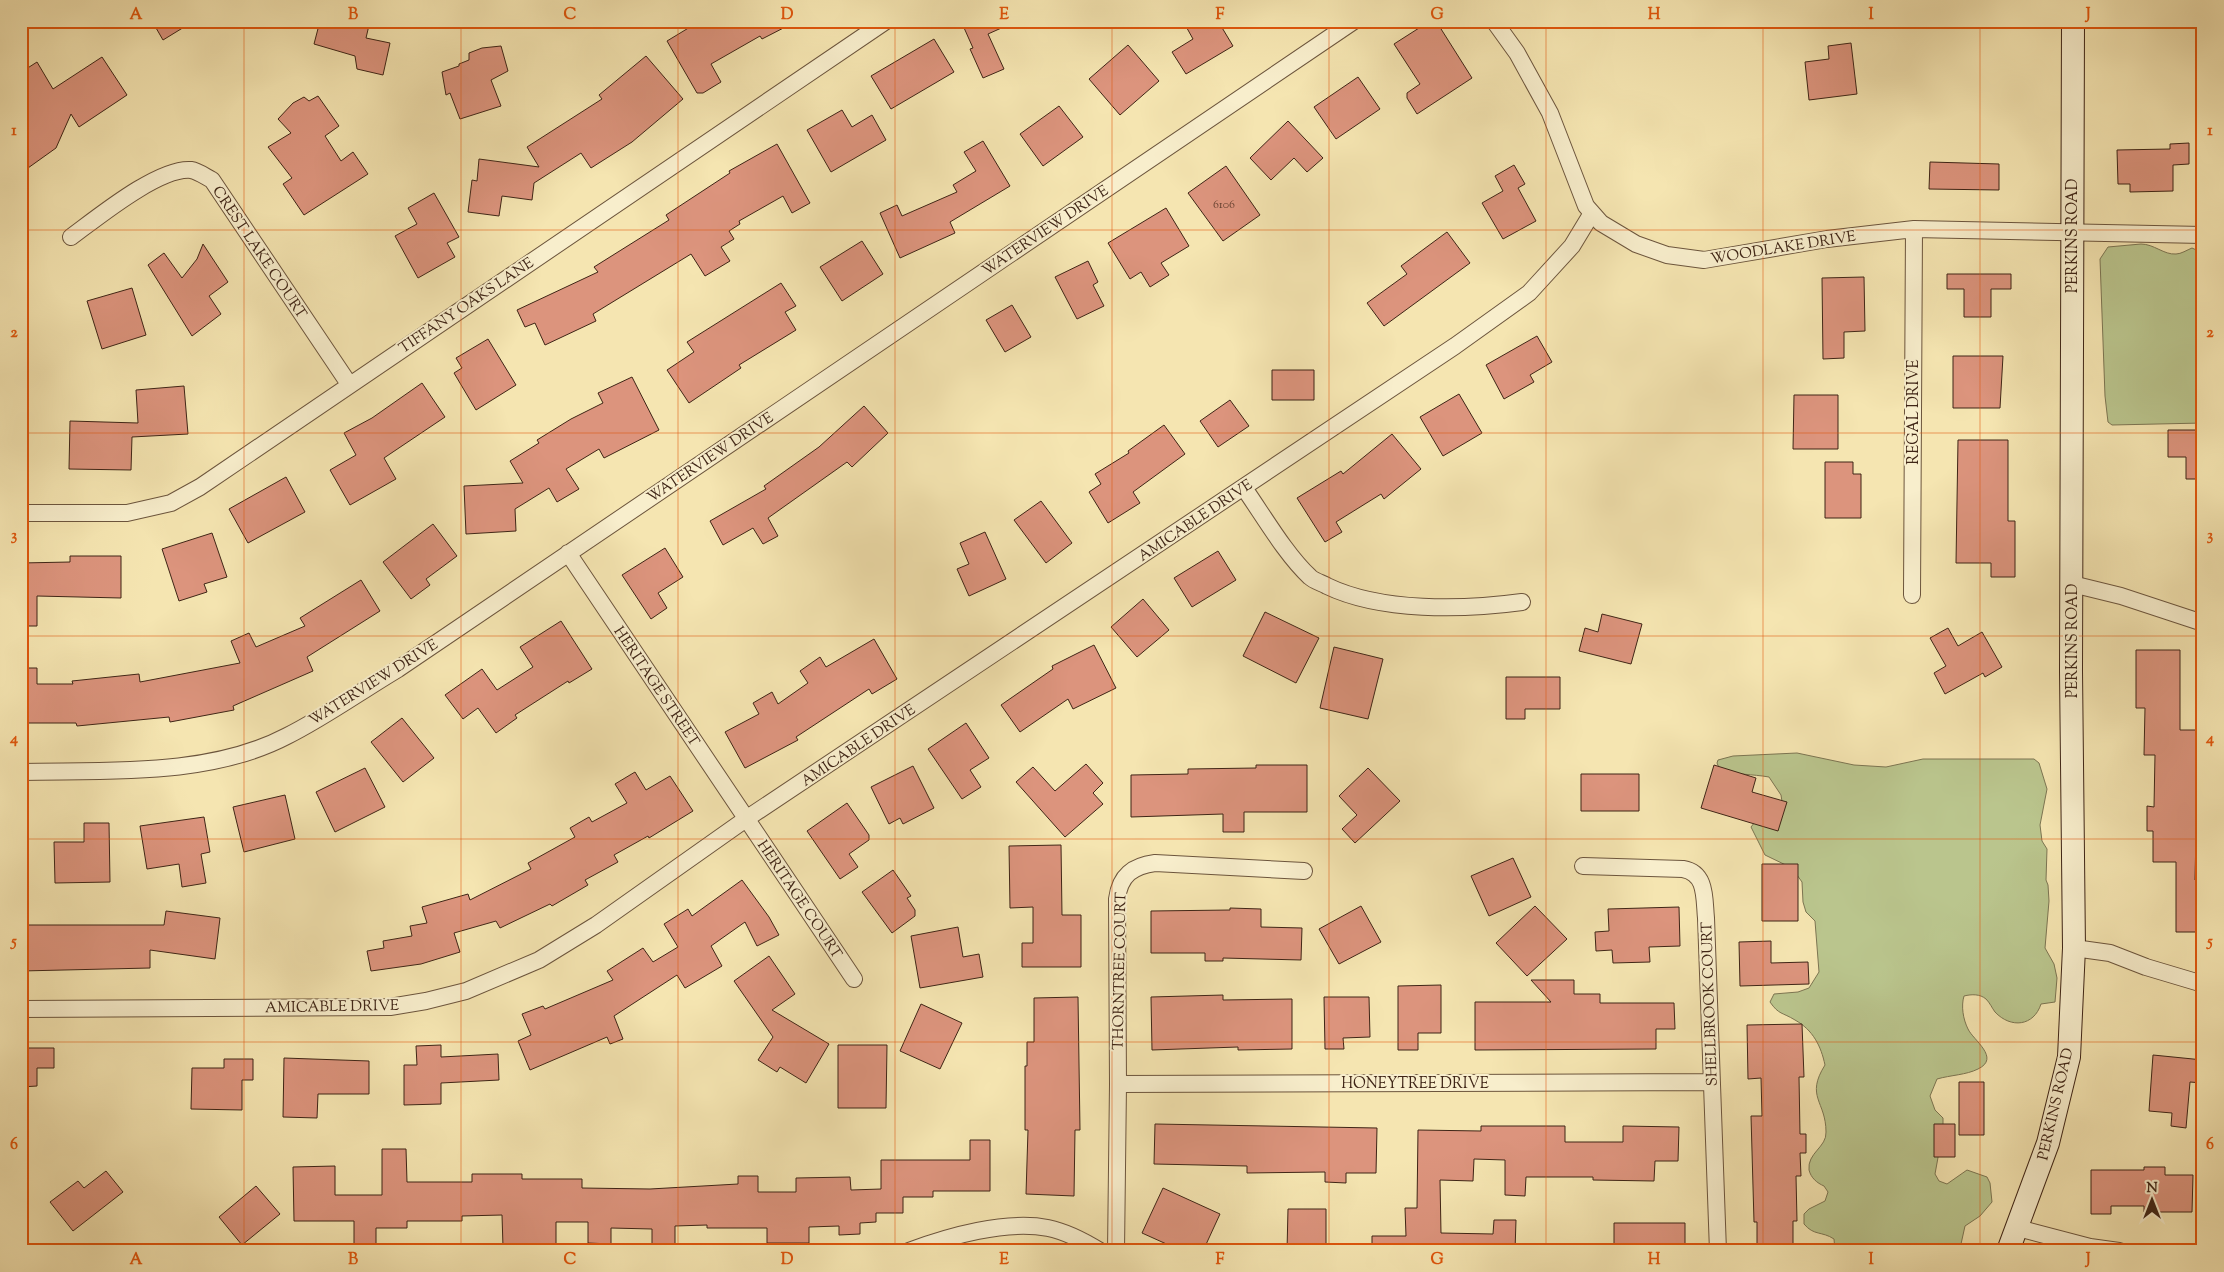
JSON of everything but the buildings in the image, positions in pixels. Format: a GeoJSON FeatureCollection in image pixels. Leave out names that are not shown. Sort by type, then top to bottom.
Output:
{"type":"FeatureCollection","features":[{"type":"Feature","properties":{"kind":"main road","name":"PERKINS ROAD"},"geometry":{"type":"LineString","coordinates":[[2008,1251],[2048,1143],[2069,1057],[2074,948],[2071,671],[2073,21]]}},
{"type":"Feature","properties":{"kind":"street","name":"TIFFANY OAKS LANE"},"geometry":{"type":"LineString","coordinates":[[21,513],[127,513],[171,503],[200,487],[886,21]]}},
{"type":"Feature","properties":{"kind":"street","name":"WATERVIEW DRIVE"},"geometry":{"type":"LineString","coordinates":[[21,772],[142,770],[204,762],[249,751],[287,737],[398,669],[1354,21]]}},
{"type":"Feature","properties":{"kind":"street","name":"WOODLAKE DRIVE"},"geometry":{"type":"LineString","coordinates":[[1494,21],[1518,54],[1550,114],[1586,206],[1601,223],[1636,244],[1668,255],[1704,260],[1827,238],[1914,229],[2203,235]]}},
{"type":"Feature","properties":{"kind":"street","name":"CREST LAKE COURT"},"geometry":{"type":"LineString","coordinates":[[71,237],[136,191],[174,172],[192,170],[212,180],[349,384]]}},
{"type":"Feature","properties":{"kind":"street","name":"AMICABLE DRIVE"},"geometry":{"type":"LineString","coordinates":[[21,1009],[371,1008],[411,1004],[444,997],[490,982],[540,960],[596,925],[746,819],[1455,346],[1529,293],[1572,246],[1592,213]]}},
{"type":"Feature","properties":{"kind":"street","name":"REGAL DRIVE"},"geometry":{"type":"LineString","coordinates":[[1912,595],[1914,229]]}},
{"type":"Feature","properties":{"kind":"street"},"geometry":{"type":"LineString","coordinates":[[1244,488],[1286,548],[1311,578],[1344,594],[1374,602],[1457,607],[1522,602]]}},
{"type":"Feature","properties":{"kind":"street","name":"HERITAGE STREET"},"geometry":{"type":"LineString","coordinates":[[568,553],[746,819]]}},
{"type":"Feature","properties":{"kind":"street"},"geometry":{"type":"LineString","coordinates":[[2072,584],[2121,596],[2203,623]]}},
{"type":"Feature","properties":{"kind":"street","name":"HERITAGE COURT"},"geometry":{"type":"LineString","coordinates":[[746,819],[854,979]]}},
{"type":"Feature","properties":{"kind":"street","name":"THORNTREE COURT"},"geometry":{"type":"LineString","coordinates":[[1116,1251],[1118,1084],[1117,899],[1125,876],[1137,866],[1155,863],[1304,871]]}},
{"type":"Feature","properties":{"kind":"street","name":"SHELLBROOK COURT"},"geometry":{"type":"LineString","coordinates":[[1583,866],[1677,868],[1692,871],[1700,878],[1706,918],[1718,1251]]}},
{"type":"Feature","properties":{"kind":"street"},"geometry":{"type":"LineString","coordinates":[[2074,948],[2110,953],[2146,968],[2203,984]]}},
{"type":"Feature","properties":{"kind":"street","name":"HONEYTREE DRIVE"},"geometry":{"type":"LineString","coordinates":[[1118,1084],[1712,1082]]}},
{"type":"Feature","properties":{"kind":"street"},"geometry":{"type":"LineString","coordinates":[[909,1251],[962,1235],[1021,1225],[1061,1231],[1075,1236],[1100,1251]]}},
{"type":"Feature","properties":{"kind":"street"},"geometry":{"type":"LineString","coordinates":[[2018,1228],[2090,1247],[2119,1251]]}},
{"type":"Feature","properties":{"kind":"green space"},"geometry":{"type":"Polygon","coordinates":[[[2146,244],[2172,254],[2192,248],[2203,253],[2203,423],[2112,425],[2108,422],[2105,396],[2100,259],[2108,247],[2146,244]]]}},
{"type":"Feature","properties":{"kind":"green space"},"geometry":{"type":"Polygon","coordinates":[[[1797,753],[1854,765],[1886,767],[1923,759],[2034,759],[2039,763],[2047,789],[2040,825],[2042,841],[2047,849],[2046,880],[2049,901],[2045,948],[2054,964],[2057,978],[2055,1002],[2041,1004],[2038,1011],[2028,1021],[2015,1023],[2008,1021],[1995,1012],[1984,997],[1976,995],[1964,996],[1963,1008],[1966,1025],[1984,1049],[1987,1060],[1984,1065],[1973,1071],[1937,1079],[1930,1096],[1935,1110],[1943,1118],[1943,1130],[1935,1174],[1939,1181],[1947,1184],[1967,1170],[1987,1177],[1990,1183],[1992,1202],[1980,1216],[1965,1226],[1961,1244],[1963,1251],[1835,1251],[1834,1239],[1811,1230],[1804,1224],[1804,1214],[1809,1209],[1825,1201],[1828,1192],[1824,1186],[1813,1178],[1809,1170],[1811,1159],[1823,1142],[1826,1132],[1817,1092],[1819,1076],[1825,1065],[1815,1039],[1807,1029],[1791,1017],[1778,1011],[1770,1002],[1774,994],[1798,992],[1809,988],[1819,972],[1815,921],[1806,912],[1803,902],[1802,882],[1792,868],[1765,855],[1751,827],[1758,818],[1783,808],[1781,795],[1769,777],[1720,770],[1717,763],[1718,760],[1733,756],[1797,753]]]}}]}
